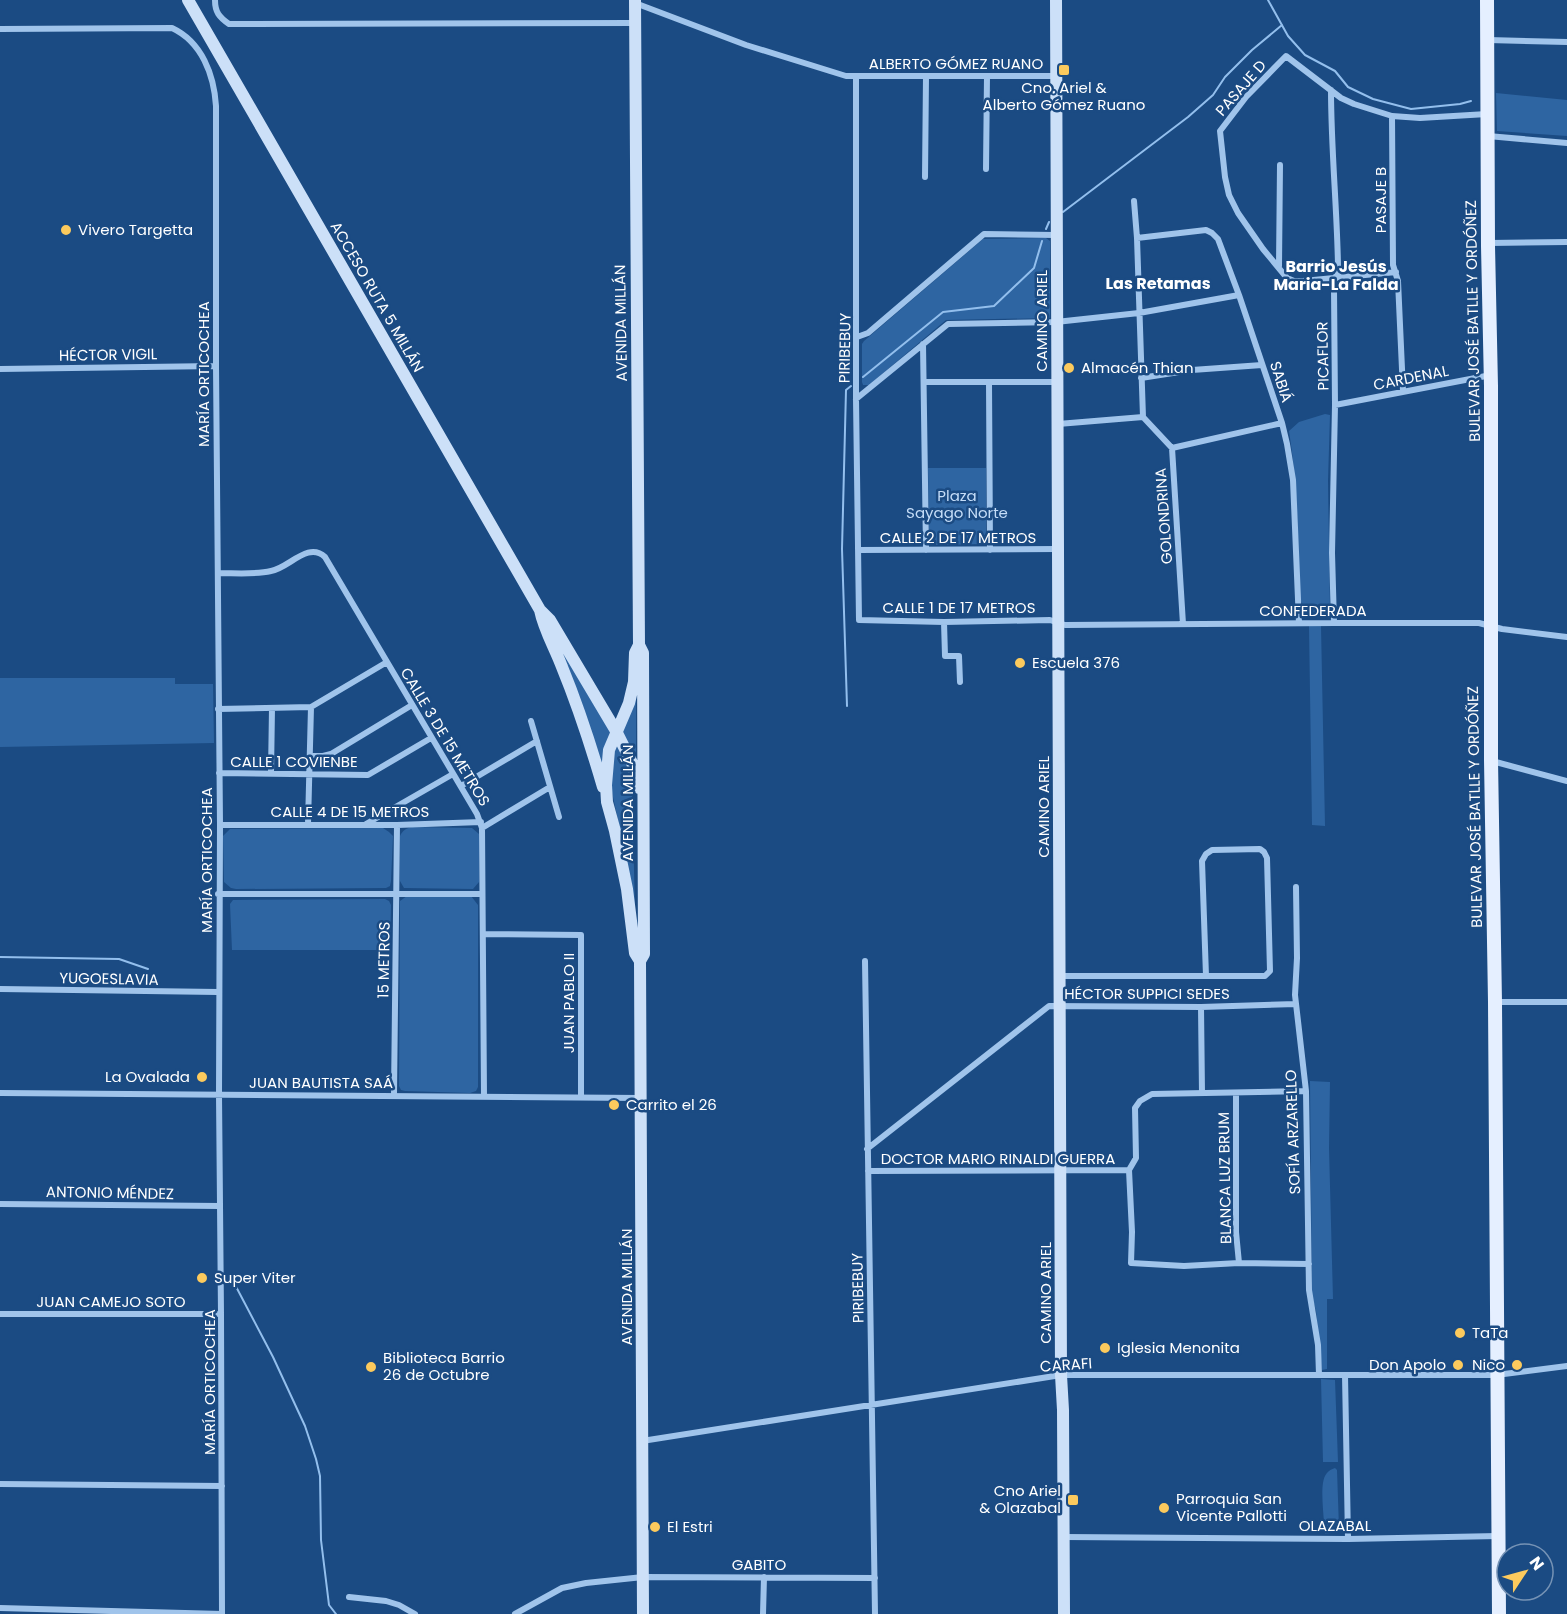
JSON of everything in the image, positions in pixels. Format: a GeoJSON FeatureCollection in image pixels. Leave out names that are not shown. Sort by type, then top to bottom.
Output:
{"type":"FeatureCollection","features":[{"type":"Feature","properties":{"kind":"main road","name":"BULEVAR JOSÉ BATLLE Y ORDÓÑEZ"},"geometry":{"type":"LineString","coordinates":[[1487,0],[1499,1614]]}},
{"type":"Feature","properties":{"kind":"street","name":"ACCESO RUTA 5 MILLÁN"},"geometry":{"type":"LineString","coordinates":[[188,0],[540,610],[550,620],[616,731],[632,764],[643,809]]}},
{"type":"Feature","properties":{"kind":"street"},"geometry":{"type":"LineString","coordinates":[[215,0],[215,8],[220,18],[229,24],[635,22]]}},
{"type":"Feature","properties":{"kind":"street","name":"CAMINO ARIEL"},"geometry":{"type":"LineString","coordinates":[[1056,0],[1059,976],[1064,1614]]}},
{"type":"Feature","properties":{"kind":"street","name":"ALBERTO GÓMEZ RUANO"},"geometry":{"type":"LineString","coordinates":[[634,2],[746,45],[846,76],[1056,76]]}},
{"type":"Feature","properties":{"kind":"street","name":"AVENIDA MILLÁN"},"geometry":{"type":"LineString","coordinates":[[634,2],[639,645],[643,653],[644,954],[640,961],[644,1614]]}},
{"type":"Feature","properties":{"kind":"street","name":"MARÍA ORTICOCHEA"},"geometry":{"type":"LineString","coordinates":[[0,29],[172,28],[193,43],[215,85],[222,1614]]}},
{"type":"Feature","properties":{"kind":"street"},"geometry":{"type":"LineString","coordinates":[[1487,40],[1567,42]]}},
{"type":"Feature","properties":{"kind":"street","name":"PASAJE D"},"geometry":{"type":"LineString","coordinates":[[1331,90],[1286,56],[1246,97],[1220,131],[1229,195],[1238,213],[1263,249],[1287,278],[1294,281],[1396,272]]}},
{"type":"Feature","properties":{"kind":"street","name":"PIRIBEBUY"},"geometry":{"type":"LineString","coordinates":[[856,76],[859,620]]}},
{"type":"Feature","properties":{"kind":"street"},"geometry":{"type":"LineString","coordinates":[[924,177],[926,76]]}},
{"type":"Feature","properties":{"kind":"street"},"geometry":{"type":"LineString","coordinates":[[986,170],[987,76]]}},
{"type":"Feature","properties":{"kind":"street"},"geometry":{"type":"LineString","coordinates":[[1331,90],[1354,104],[1392,116],[1420,118],[1487,114]]}},
{"type":"Feature","properties":{"kind":"street","name":"PICAFLOR"},"geometry":{"type":"LineString","coordinates":[[1331,90],[1338,266],[1338,275],[1334,278],[1335,405],[1332,553],[1334,623]]}},
{"type":"Feature","properties":{"kind":"street","name":"PASAJE B"},"geometry":{"type":"LineString","coordinates":[[1392,116],[1393,265],[1398,281],[1403,392]]}},
{"type":"Feature","properties":{"kind":"street"},"geometry":{"type":"LineString","coordinates":[[1488,136],[1567,143]]}},
{"type":"Feature","properties":{"kind":"street"},"geometry":{"type":"LineString","coordinates":[[1279,266],[1280,165]]}},
{"type":"Feature","properties":{"kind":"street"},"geometry":{"type":"LineString","coordinates":[[1057,424],[1143,417],[1134,201]]}},
{"type":"Feature","properties":{"kind":"street","name":"SABIÁ"},"geometry":{"type":"LineString","coordinates":[[1137,238],[1206,230],[1218,239],[1239,295],[1287,444],[1293,480],[1299,623]]}},
{"type":"Feature","properties":{"kind":"street"},"geometry":{"type":"LineString","coordinates":[[857,337],[868,333],[984,234],[1056,235]]}},
{"type":"Feature","properties":{"kind":"street"},"geometry":{"type":"LineString","coordinates":[[1488,243],[1567,242]]}},
{"type":"Feature","properties":{"kind":"street"},"geometry":{"type":"LineString","coordinates":[[856,399],[944,326],[952,323],[1056,322],[1139,313],[1239,295]]}},
{"type":"Feature","properties":{"kind":"street"},"geometry":{"type":"LineString","coordinates":[[923,344],[926,550]]}},
{"type":"Feature","properties":{"kind":"street"},"geometry":{"type":"LineString","coordinates":[[1141,378],[1192,370],[1262,365]]}},
{"type":"Feature","properties":{"kind":"street","name":"HÉCTOR VIGIL"},"geometry":{"type":"LineString","coordinates":[[0,369],[216,366]]}},
{"type":"Feature","properties":{"kind":"street","name":"CARDENAL"},"geometry":{"type":"LineString","coordinates":[[1335,405],[1491,375]]}},
{"type":"Feature","properties":{"kind":"street"},"geometry":{"type":"LineString","coordinates":[[924,382],[1057,382]]}},
{"type":"Feature","properties":{"kind":"street"},"geometry":{"type":"LineString","coordinates":[[989,382],[990,550]]}},
{"type":"Feature","properties":{"kind":"street","name":"GOLONDRINA"},"geometry":{"type":"LineString","coordinates":[[1143,417],[1172,448],[1183,624]]}},
{"type":"Feature","properties":{"kind":"street"},"geometry":{"type":"LineString","coordinates":[[1172,448],[1282,423]]}},
{"type":"Feature","properties":{"kind":"street","name":"CALLE 2 DE 17 METROS"},"geometry":{"type":"LineString","coordinates":[[858,550],[1058,549]]}},
{"type":"Feature","properties":{"kind":"street","name":"CALLE 3 DE 15 METROS"},"geometry":{"type":"LineString","coordinates":[[218,573],[272,571],[309,551],[321,553],[461,786],[481,825],[484,1096]]}},
{"type":"Feature","properties":{"kind":"street","name":"ACCESO RUTA 5 MILLÁN"},"geometry":{"type":"LineString","coordinates":[[540,610],[542,622],[584,724],[608,802]]}},
{"type":"Feature","properties":{"kind":"street","name":"CALLE 1 DE 17 METROS"},"geometry":{"type":"LineString","coordinates":[[859,620],[944,622],[1050,620],[1058,622]]}},
{"type":"Feature","properties":{"kind":"street"},"geometry":{"type":"LineString","coordinates":[[944,622],[945,656],[960,656],[960,681]]}},
{"type":"Feature","properties":{"kind":"street","name":"CONFEDERADA"},"geometry":{"type":"LineString","coordinates":[[1058,622],[1065,625],[1479,623],[1502,629],[1567,637]]}},
{"type":"Feature","properties":{"kind":"street","name":"AVENIDA MILLÁN"},"geometry":{"type":"LineString","coordinates":[[639,645],[635,653],[634,682],[629,703],[609,750],[607,767],[608,802],[627,889],[635,953],[640,961]]}},
{"type":"Feature","properties":{"kind":"street"},"geometry":{"type":"LineString","coordinates":[[218,709],[311,707],[387,663]]}},
{"type":"Feature","properties":{"kind":"street"},"geometry":{"type":"LineString","coordinates":[[310,756],[332,754],[412,705]]}},
{"type":"Feature","properties":{"kind":"street"},"geometry":{"type":"LineString","coordinates":[[308,824],[311,707]]}},
{"type":"Feature","properties":{"kind":"street"},"geometry":{"type":"LineString","coordinates":[[271,773],[272,708]]}},
{"type":"Feature","properties":{"kind":"street"},"geometry":{"type":"LineString","coordinates":[[531,721],[559,817]]}},
{"type":"Feature","properties":{"kind":"street","name":"CALLE 1 COVIENBE"},"geometry":{"type":"LineString","coordinates":[[219,774],[368,774],[431,738]]}},
{"type":"Feature","properties":{"kind":"street"},"geometry":{"type":"LineString","coordinates":[[461,786],[537,741]]}},
{"type":"Feature","properties":{"kind":"street"},"geometry":{"type":"LineString","coordinates":[[1491,760],[1567,781]]}},
{"type":"Feature","properties":{"kind":"street"},"geometry":{"type":"LineString","coordinates":[[365,824],[453,774]]}},
{"type":"Feature","properties":{"kind":"street"},"geometry":{"type":"LineString","coordinates":[[481,825],[550,787]]}},
{"type":"Feature","properties":{"kind":"street","name":"CALLE 4 DE 15 METROS"},"geometry":{"type":"LineString","coordinates":[[220,825],[481,825]]}},
{"type":"Feature","properties":{"kind":"street","name":"15 METROS"},"geometry":{"type":"LineString","coordinates":[[394,1095],[397,825]]}},
{"type":"Feature","properties":{"kind":"street"},"geometry":{"type":"LineString","coordinates":[[1059,976],[1206,976],[1265,976],[1269,971],[1267,858],[1260,849],[1212,850],[1202,861],[1206,976]]}},
{"type":"Feature","properties":{"kind":"street","name":"SOFÍA ARZARELLO"},"geometry":{"type":"LineString","coordinates":[[1296,887],[1296,1004],[1306,1091],[1309,1290],[1318,1345],[1318,1375]]}},
{"type":"Feature","properties":{"kind":"street"},"geometry":{"type":"LineString","coordinates":[[218,894],[482,894]]}},
{"type":"Feature","properties":{"kind":"street","name":"JUAN PABLO II"},"geometry":{"type":"LineString","coordinates":[[483,934],[581,935],[581,1097]]}},
{"type":"Feature","properties":{"kind":"street","name":"PIRIBEBUY"},"geometry":{"type":"LineString","coordinates":[[865,961],[875,1614]]}},
{"type":"Feature","properties":{"kind":"street","name":"YUGOESLAVIA"},"geometry":{"type":"LineString","coordinates":[[0,989],[218,992]]}},
{"type":"Feature","properties":{"kind":"street"},"geometry":{"type":"LineString","coordinates":[[1495,1002],[1567,1002]]}},
{"type":"Feature","properties":{"kind":"street","name":"HÉCTOR SUPPICI SEDES"},"geometry":{"type":"LineString","coordinates":[[867,1149],[1049,1006],[1202,1007],[1296,1004]]}},
{"type":"Feature","properties":{"kind":"street"},"geometry":{"type":"LineString","coordinates":[[1202,1007],[1202,1093]]}},
{"type":"Feature","properties":{"kind":"street"},"geometry":{"type":"LineString","coordinates":[[1306,1091],[1152,1094],[1135,1108],[1136,1158],[1129,1170],[1131,1263],[1184,1266],[1239,1263],[1309,1264]]}},
{"type":"Feature","properties":{"kind":"street","name":"BLANCA LUZ BRUM"},"geometry":{"type":"LineString","coordinates":[[1236,1092],[1236,1232],[1239,1263]]}},
{"type":"Feature","properties":{"kind":"street","name":"JUAN BAUTISTA SAÁ"},"geometry":{"type":"LineString","coordinates":[[0,1093],[641,1098]]}},
{"type":"Feature","properties":{"kind":"street","name":"DOCTOR MARIO RINALDI GUERRA"},"geometry":{"type":"LineString","coordinates":[[868,1171],[1129,1170]]}},
{"type":"Feature","properties":{"kind":"street","name":"ANTONIO MÉNDEZ"},"geometry":{"type":"LineString","coordinates":[[0,1204],[220,1206]]}},
{"type":"Feature","properties":{"kind":"street","name":"JUAN CAMEJO SOTO"},"geometry":{"type":"LineString","coordinates":[[0,1314],[221,1314]]}},
{"type":"Feature","properties":{"kind":"street","name":"CARAFI"},"geometry":{"type":"LineString","coordinates":[[642,1441],[1061,1375],[1496,1375],[1567,1366]]}},
{"type":"Feature","properties":{"kind":"street"},"geometry":{"type":"LineString","coordinates":[[1345,1375],[1348,1539]]}},
{"type":"Feature","properties":{"kind":"street"},"geometry":{"type":"LineString","coordinates":[[0,1484],[222,1486]]}},
{"type":"Feature","properties":{"kind":"street","name":"OLAZABAL"},"geometry":{"type":"LineString","coordinates":[[1063,1537],[1348,1539],[1498,1536]]}},
{"type":"Feature","properties":{"kind":"street","name":"GABITO"},"geometry":{"type":"LineString","coordinates":[[515,1614],[562,1588],[643,1577],[875,1578]]}},
{"type":"Feature","properties":{"kind":"street"},"geometry":{"type":"LineString","coordinates":[[764,1577],[764,1614]]}},
{"type":"Feature","properties":{"kind":"street"},"geometry":{"type":"LineString","coordinates":[[349,1597],[386,1601],[415,1614]]}},
{"type":"Feature","properties":{"kind":"street"},"geometry":{"type":"LineString","coordinates":[[0,1608],[222,1614]]}},
{"type":"Feature","properties":{"kind":"green space"},"geometry":{"type":"Polygon","coordinates":[[[1496,93],[1567,100],[1567,136],[1497,131],[1496,93]]]}},
{"type":"Feature","properties":{"kind":"green space"},"geometry":{"type":"Polygon","coordinates":[[[1046,238],[1050,241],[1050,318],[946,320],[869,385],[863,385],[862,344],[864,341],[983,239],[1046,238]]]}},
{"type":"Feature","properties":{"kind":"green space"},"geometry":{"type":"Polygon","coordinates":[[[1325,414],[1330,415],[1328,481],[1330,610],[1329,614],[1319,618],[1307,611],[1300,598],[1296,494],[1289,431],[1299,422],[1325,414]]]}},
{"type":"Feature","properties":{"kind":"green space","name":"Plaza Sayago Norte"},"geometry":{"type":"Polygon","coordinates":[[[928,468],[986,468],[985,544],[931,545],[929,542],[928,468]]]}},
{"type":"Feature","properties":{"kind":"green space"},"geometry":{"type":"Polygon","coordinates":[[[1309,626],[1321,626],[1325,826],[1312,825],[1309,626]]]}},
{"type":"Feature","properties":{"kind":"green space"},"geometry":{"type":"Polygon","coordinates":[[[549,628],[611,733],[603,772],[549,628]]]}},
{"type":"Feature","properties":{"kind":"green space"},"geometry":{"type":"Polygon","coordinates":[[[0,678],[175,678],[175,684],[213,684],[214,743],[0,747],[0,678]]]}},
{"type":"Feature","properties":{"kind":"green space"},"geometry":{"type":"Polygon","coordinates":[[[636,692],[636,752],[632,754],[619,732],[636,692]]]}},
{"type":"Feature","properties":{"kind":"green space"},"geometry":{"type":"Polygon","coordinates":[[[615,741],[632,786],[635,912],[610,783],[615,741]]]}},
{"type":"Feature","properties":{"kind":"green space"},"geometry":{"type":"Polygon","coordinates":[[[412,827],[472,828],[479,834],[479,882],[473,889],[404,888],[400,881],[400,836],[404,830],[412,827]]]}},
{"type":"Feature","properties":{"kind":"green space"},"geometry":{"type":"Polygon","coordinates":[[[383,828],[393,836],[391,881],[390,886],[386,888],[236,889],[224,882],[223,836],[230,829],[383,828]]]}},
{"type":"Feature","properties":{"kind":"green space"},"geometry":{"type":"Polygon","coordinates":[[[407,896],[471,896],[478,905],[478,1087],[476,1091],[470,1093],[405,1091],[399,1086],[400,901],[407,896]]]}},
{"type":"Feature","properties":{"kind":"green space"},"geometry":{"type":"Polygon","coordinates":[[[385,899],[391,905],[390,950],[232,950],[230,904],[233,900],[385,899]]]}},
{"type":"Feature","properties":{"kind":"green space"},"geometry":{"type":"Polygon","coordinates":[[[1310,1081],[1330,1082],[1329,1148],[1333,1299],[1327,1299],[1327,1369],[1322,1370],[1316,1311],[1312,1296],[1310,1081]]]}},
{"type":"Feature","properties":{"kind":"green space"},"geometry":{"type":"Polygon","coordinates":[[[1321,1379],[1335,1380],[1338,1462],[1323,1462],[1321,1379]]]}},
{"type":"Feature","properties":{"kind":"green space"},"geometry":{"type":"Polygon","coordinates":[[[1335,1468],[1337,1470],[1339,1528],[1338,1532],[1325,1534],[1323,1483],[1327,1473],[1335,1468]]]}},
{"type":"Feature","properties":{"kind":"waterway"},"geometry":{"type":"LineString","coordinates":[[1268,0],[1288,36],[1305,55],[1335,71],[1348,87],[1373,99],[1411,109],[1471,101]]}},
{"type":"Feature","properties":{"kind":"waterway"},"geometry":{"type":"LineString","coordinates":[[1063,212],[1188,117],[1213,95],[1225,77],[1252,50],[1282,25]]}},
{"type":"Feature","properties":{"kind":"waterway"},"geometry":{"type":"LineString","coordinates":[[1046,229],[1049,222]]}},
{"type":"Feature","properties":{"kind":"waterway"},"geometry":{"type":"LineString","coordinates":[[863,377],[943,312],[994,306],[1034,268],[1042,241]]}},
{"type":"Feature","properties":{"kind":"waterway"},"geometry":{"type":"LineString","coordinates":[[847,706],[842,549],[846,390],[851,386]]}},
{"type":"Feature","properties":{"kind":"waterway"},"geometry":{"type":"LineString","coordinates":[[0,957],[119,959],[148,969]]}},
{"type":"Feature","properties":{"kind":"waterway"},"geometry":{"type":"LineString","coordinates":[[232,1279],[273,1357],[305,1426],[316,1459],[320,1476],[321,1540],[329,1605],[336,1614]]}},
{"type":"Feature","properties":{"kind":"place","name":"Cno. Ariel & Alberto Gómez Ruano"},"geometry":{"type":"Point","coordinates":[1064,70]}},
{"type":"Feature","properties":{"kind":"place","name":"Vivero Targetta"},"geometry":{"type":"Point","coordinates":[66,230]}},
{"type":"Feature","properties":{"kind":"place","name":"Almacén Thian"},"geometry":{"type":"Point","coordinates":[1069,368]}},
{"type":"Feature","properties":{"kind":"place","name":"Escuela 376"},"geometry":{"type":"Point","coordinates":[1020,663]}},
{"type":"Feature","properties":{"kind":"place","name":"La Ovalada"},"geometry":{"type":"Point","coordinates":[202,1077]}},
{"type":"Feature","properties":{"kind":"place","name":"Carrito el 26"},"geometry":{"type":"Point","coordinates":[614,1105]}},
{"type":"Feature","properties":{"kind":"place","name":"Super Viter"},"geometry":{"type":"Point","coordinates":[202,1278]}},
{"type":"Feature","properties":{"kind":"place","name":"TaTa"},"geometry":{"type":"Point","coordinates":[1460,1333]}},
{"type":"Feature","properties":{"kind":"place","name":"Iglesia Menonita"},"geometry":{"type":"Point","coordinates":[1105,1348]}},
{"type":"Feature","properties":{"kind":"place","name":"Don Apolo"},"geometry":{"type":"Point","coordinates":[1458,1365]}},
{"type":"Feature","properties":{"kind":"place","name":"Nico"},"geometry":{"type":"Point","coordinates":[1517,1365]}},
{"type":"Feature","properties":{"kind":"place","name":"Biblioteca Barrio 26 de Octubre"},"geometry":{"type":"Point","coordinates":[371,1367]}},
{"type":"Feature","properties":{"kind":"place","name":"Cno Ariel & Olazabal"},"geometry":{"type":"Point","coordinates":[1073,1500]}},
{"type":"Feature","properties":{"kind":"place","name":"Parroquia San Vicente Pallotti"},"geometry":{"type":"Point","coordinates":[1164,1508]}},
{"type":"Feature","properties":{"kind":"place","name":"El Estri"},"geometry":{"type":"Point","coordinates":[655,1527]}},
{"type":"Feature","properties":{"kind":"district","name":"Barrio Jesús Maria-La Falda"},"geometry":{"type":"Point","coordinates":[1336,275]}},
{"type":"Feature","properties":{"kind":"district","name":"Las Retamas"},"geometry":{"type":"Point","coordinates":[1158,283]}}]}
